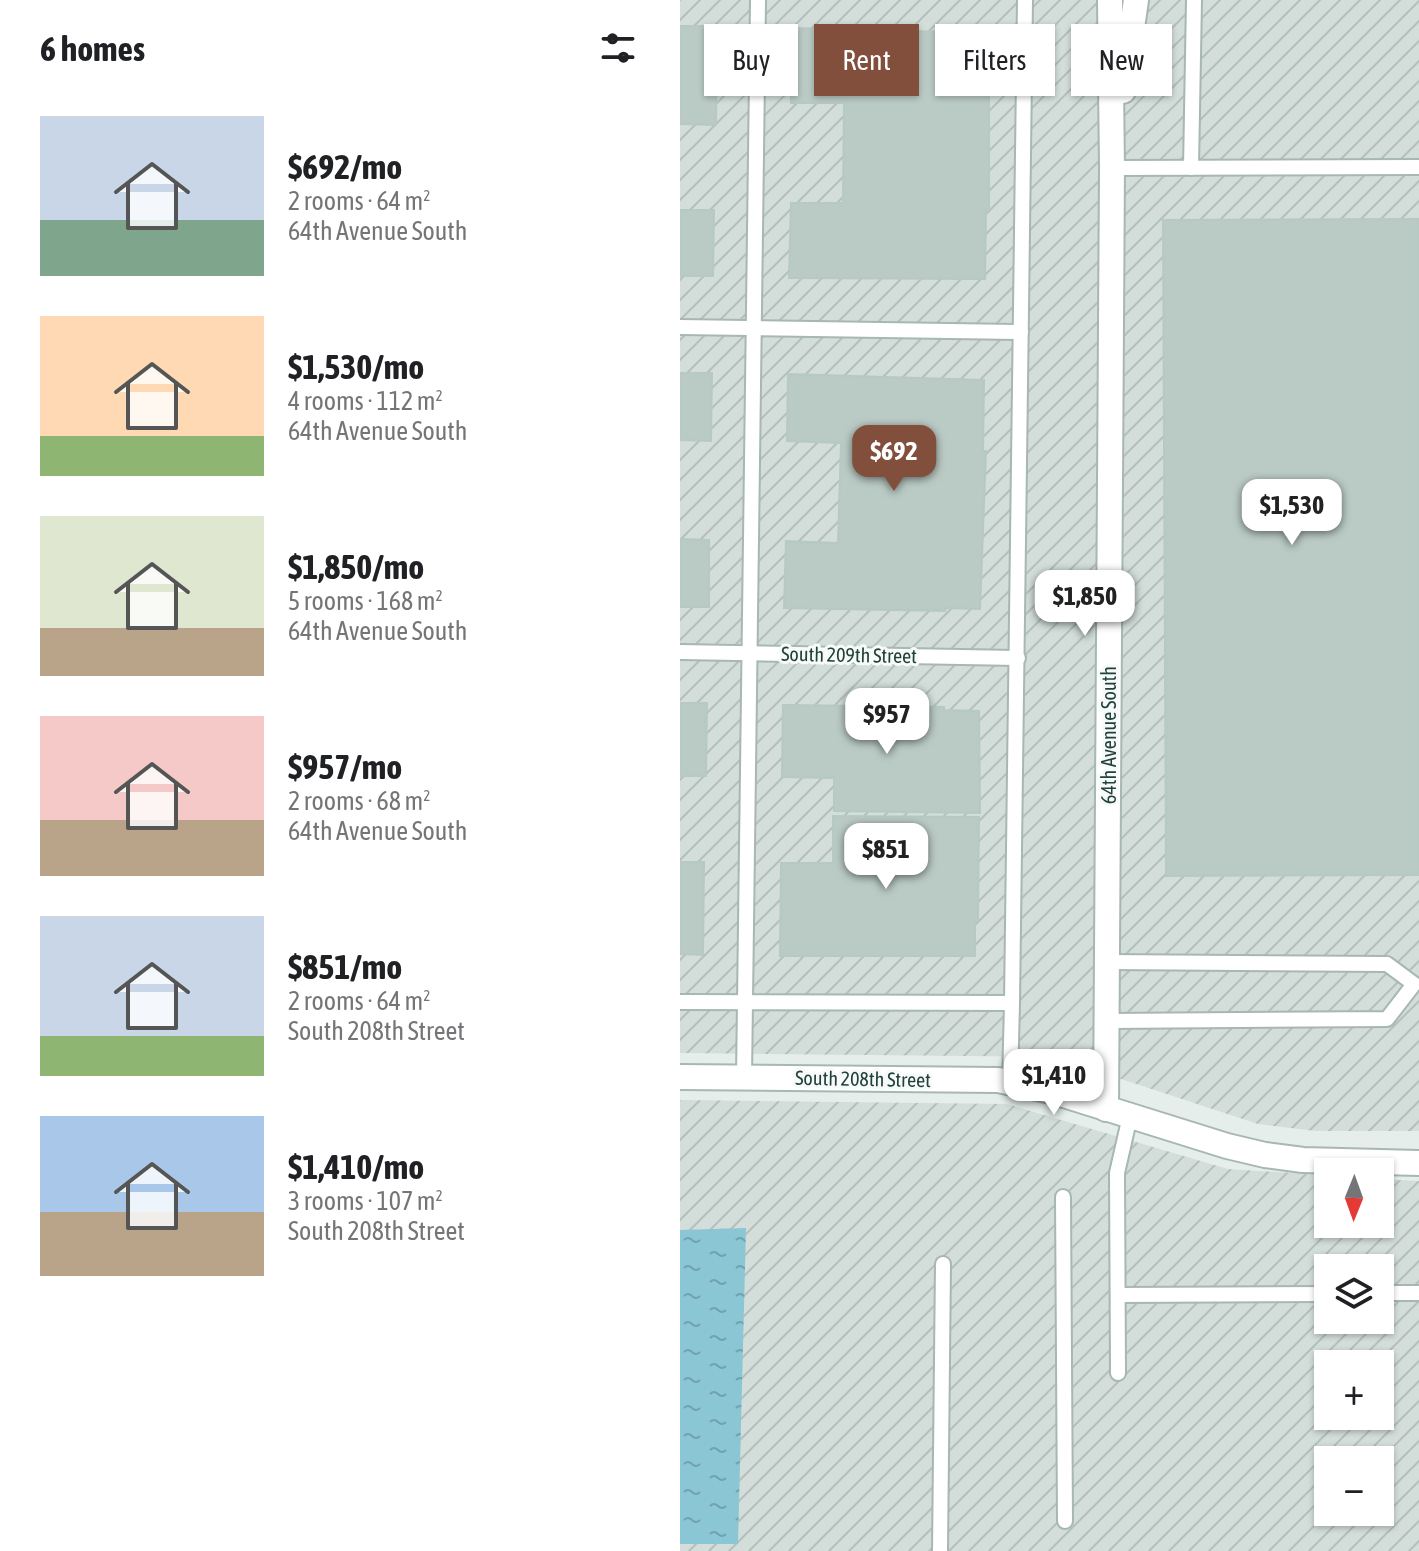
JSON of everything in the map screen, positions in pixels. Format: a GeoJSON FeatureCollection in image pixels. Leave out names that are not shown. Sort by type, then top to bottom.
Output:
{"type":"FeatureCollection","features":[{"type":"Feature","properties":{"kind":"street","name":"64th Avenue South"},"geometry":{"type":"LineString","coordinates":[[1106,1109],[1112,168],[1110,0]]}},
{"type":"Feature","properties":{"kind":"street","name":"64th Avenue South"},"geometry":{"type":"LineString","coordinates":[[1112,168],[1136,0]]}},
{"type":"Feature","properties":{"kind":"street","name":"South 208th Street"},"geometry":{"type":"LineString","coordinates":[[680,1077],[998,1080],[1051,1091],[1265,1155],[1303,1160],[1419,1163]]}},
{"type":"Feature","properties":{"kind":"lane"},"geometry":{"type":"LineString","coordinates":[[744,1078],[758,0]]}},
{"type":"Feature","properties":{"kind":"lane"},"geometry":{"type":"LineString","coordinates":[[1010,1083],[1025,0]]}},
{"type":"Feature","properties":{"kind":"lane"},"geometry":{"type":"LineString","coordinates":[[1191,168],[1194,0]]}},
{"type":"Feature","properties":{"kind":"lane"},"geometry":{"type":"LineString","coordinates":[[1112,168],[1419,167]]}},
{"type":"Feature","properties":{"kind":"lane"},"geometry":{"type":"LineString","coordinates":[[680,327],[1021,332]]}},
{"type":"Feature","properties":{"kind":"lane","name":"South 209th Street"},"geometry":{"type":"LineString","coordinates":[[680,652],[1018,658]]}},
{"type":"Feature","properties":{"kind":"lane"},"geometry":{"type":"LineString","coordinates":[[1107,962],[1387,964],[1417,984],[1387,1019],[1107,1021]]}},
{"type":"Feature","properties":{"kind":"lane"},"geometry":{"type":"LineString","coordinates":[[680,1002],[1012,1003]]}},
{"type":"Feature","properties":{"kind":"lane"},"geometry":{"type":"LineString","coordinates":[[1118,1373],[1117,1173],[1130,1116]]}},
{"type":"Feature","properties":{"kind":"lane"},"geometry":{"type":"LineString","coordinates":[[1063,1197],[1065,1521]]}},
{"type":"Feature","properties":{"kind":"lane"},"geometry":{"type":"LineString","coordinates":[[940,1551],[943,1264]]}},
{"type":"Feature","properties":{"kind":"lane"},"geometry":{"type":"LineString","coordinates":[[1394,1293],[1419,1293]]}},
{"type":"Feature","properties":{"kind":"lane"},"geometry":{"type":"LineString","coordinates":[[1118,1295],[1314,1294]]}},
{"type":"Feature","properties":{"kind":"shaded area"},"geometry":{"type":"Polygon","coordinates":[[[680,0],[1419,0],[1419,1131],[1315,1131],[1258,1124],[1054,1057],[680,1053],[680,0]]]}},
{"type":"Feature","properties":{"kind":"shaded area"},"geometry":{"type":"Polygon","coordinates":[[[680,1100],[1007,1104],[1228,1169],[1314,1174],[1314,1238],[1394,1238],[1394,1180],[1419,1181],[1419,1551],[680,1551],[680,1100]]]}},
{"type":"Feature","properties":{"kind":"water"},"geometry":{"type":"Polygon","coordinates":[[[746,1228],[738,1544],[680,1544],[680,1230],[746,1228]]]}},
{"type":"Feature","properties":{"kind":"building"},"geometry":{"type":"Polygon","coordinates":[[[680,26],[704,26],[704,96],[716,96],[716,125],[680,124],[680,26]]]}},
{"type":"Feature","properties":{"kind":"building"},"geometry":{"type":"Polygon","coordinates":[[[798,28],[814,29],[814,96],[919,96],[919,31],[935,32],[935,96],[989,96],[989,209],[986,209],[985,279],[789,278],[791,203],[843,203],[844,103],[791,103],[791,96],[798,96],[798,28]]]}},
{"type":"Feature","properties":{"kind":"building"},"geometry":{"type":"Polygon","coordinates":[[[680,210],[714,210],[713,276],[680,276],[680,210]]]}},
{"type":"Feature","properties":{"kind":"building"},"geometry":{"type":"Polygon","coordinates":[[[1419,219],[1419,875],[1166,876],[1163,220],[1419,219]]]}},
{"type":"Feature","properties":{"kind":"building"},"geometry":{"type":"Polygon","coordinates":[[[680,373],[712,373],[711,441],[680,440],[680,373]]]}},
{"type":"Feature","properties":{"kind":"building"},"geometry":{"type":"Polygon","coordinates":[[[788,374],[984,380],[983,451],[986,451],[980,609],[784,608],[786,541],[838,543],[841,443],[787,441],[788,374]]]}},
{"type":"Feature","properties":{"kind":"building"},"geometry":{"type":"Polygon","coordinates":[[[680,539],[709,540],[709,607],[680,607],[680,539]]]}},
{"type":"Feature","properties":{"kind":"building"},"geometry":{"type":"Polygon","coordinates":[[[680,703],[707,703],[706,776],[680,776],[680,703]]]}},
{"type":"Feature","properties":{"kind":"building"},"geometry":{"type":"Polygon","coordinates":[[[783,705],[944,707],[944,710],[979,711],[980,813],[834,811],[834,778],[782,777],[783,705]]]}},
{"type":"Feature","properties":{"kind":"building"},"geometry":{"type":"Polygon","coordinates":[[[833,816],[979,817],[975,956],[780,956],[781,863],[833,863],[833,816]]]}},
{"type":"Feature","properties":{"kind":"building"},"geometry":{"type":"Polygon","coordinates":[[[680,862],[704,862],[703,955],[680,954],[680,862]]]}}]}
